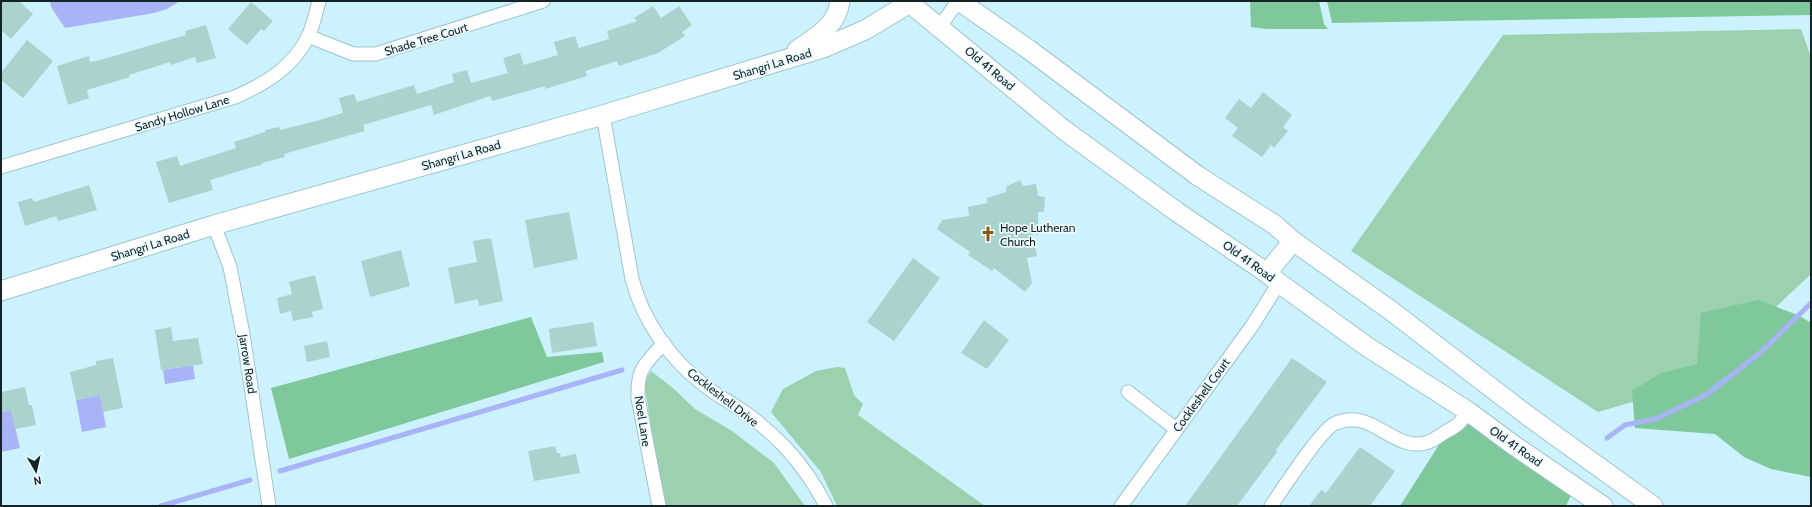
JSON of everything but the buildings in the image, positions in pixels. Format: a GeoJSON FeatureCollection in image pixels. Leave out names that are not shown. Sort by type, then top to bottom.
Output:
{"type":"FeatureCollection","features":[{"type":"Feature","properties":{"kind":"street","name":"Sandy Hollow Lane"},"geometry":{"type":"LineString","coordinates":[[1,167],[247,92],[268,81],[283,69],[297,54],[308,36],[319,1]]}},
{"type":"Feature","properties":{"kind":"street","name":"Shade Tree Court"},"geometry":{"type":"LineString","coordinates":[[308,36],[353,54],[376,54],[543,1]]}},
{"type":"Feature","properties":{"kind":"street"},"geometry":{"type":"LineString","coordinates":[[781,61],[824,32],[834,21],[840,1]]}},
{"type":"Feature","properties":{"kind":"street"},"geometry":{"type":"LineString","coordinates":[[939,28],[959,1],[1028,49],[1198,176],[1275,225],[1293,241],[1390,310],[1528,416],[1653,506]]}},
{"type":"Feature","properties":{"kind":"street","name":"Shangri La Road"},"geometry":{"type":"LineString","coordinates":[[1,291],[214,225],[603,115],[823,48],[865,30],[910,2]]}},
{"type":"Feature","properties":{"kind":"street","name":"Old 41 Road"},"geometry":{"type":"LineString","coordinates":[[910,2],[939,28],[966,48],[1064,130],[1273,278],[1366,346],[1469,412],[1512,444],[1603,506]]}},
{"type":"Feature","properties":{"kind":"street","name":"Cockleshell Drive"},"geometry":{"type":"LineString","coordinates":[[603,115],[636,296],[653,329],[684,367],[704,385],[741,410],[784,446],[803,469],[826,506]]}},
{"type":"Feature","properties":{"kind":"street","name":"Jarrow Road"},"geometry":{"type":"LineString","coordinates":[[214,225],[230,267],[244,334],[269,506]]}},
{"type":"Feature","properties":{"kind":"street"},"geometry":{"type":"LineString","coordinates":[[1273,278],[1293,241]]}},
{"type":"Feature","properties":{"kind":"street","name":"Cockleshell Court"},"geometry":{"type":"LineString","coordinates":[[1121,506],[1252,326],[1273,278]]}},
{"type":"Feature","properties":{"kind":"street","name":"Noel Lane"},"geometry":{"type":"LineString","coordinates":[[659,506],[638,398],[638,382],[643,366],[664,343]]}},
{"type":"Feature","properties":{"kind":"street"},"geometry":{"type":"LineString","coordinates":[[1128,392],[1176,429]]}},
{"type":"Feature","properties":{"kind":"street"},"geometry":{"type":"LineString","coordinates":[[1271,506],[1322,435],[1333,424],[1346,420],[1360,420],[1368,422],[1393,438],[1406,443],[1421,444],[1432,441],[1457,425],[1469,412]]}},
{"type":"Feature","properties":{"kind":"green space"},"geometry":{"type":"Polygon","coordinates":[[[1250,1],[1319,1],[1324,24],[1328,29],[1267,29],[1251,27],[1250,1]]]}},
{"type":"Feature","properties":{"kind":"green space"},"geometry":{"type":"Polygon","coordinates":[[[1327,1],[1811,1],[1811,15],[1332,23],[1327,1]]]}},
{"type":"Feature","properties":{"kind":"green space"},"geometry":{"type":"Polygon","coordinates":[[[1801,29],[1811,57],[1811,274],[1743,338],[1670,391],[1598,412],[1351,251],[1503,35],[1801,29]]]}},
{"type":"Feature","properties":{"kind":"green space"},"geometry":{"type":"Polygon","coordinates":[[[1759,300],[1800,316],[1811,323],[1811,477],[1771,469],[1744,457],[1715,434],[1635,428],[1632,391],[1661,373],[1697,364],[1701,313],[1759,300]]]}},
{"type":"Feature","properties":{"kind":"green space"},"geometry":{"type":"Polygon","coordinates":[[[531,317],[547,357],[602,352],[604,362],[289,459],[271,388],[531,317]]]}},
{"type":"Feature","properties":{"kind":"green space"},"geometry":{"type":"Polygon","coordinates":[[[837,367],[845,368],[854,395],[863,404],[858,415],[985,506],[837,506],[821,472],[771,412],[783,389],[816,371],[837,367]]]}},
{"type":"Feature","properties":{"kind":"green space"},"geometry":{"type":"Polygon","coordinates":[[[651,371],[673,388],[695,409],[732,431],[774,463],[805,506],[664,506],[644,382],[651,371]]]}},
{"type":"Feature","properties":{"kind":"green space"},"geometry":{"type":"Polygon","coordinates":[[[1458,415],[1571,495],[1566,506],[1400,506],[1458,415]]]}},
{"type":"Feature","properties":{"kind":"water"},"geometry":{"type":"Polygon","coordinates":[[[50,1],[180,1],[167,9],[154,13],[65,28],[51,7],[50,1]]]}},
{"type":"Feature","properties":{"kind":"water"},"geometry":{"type":"Polygon","coordinates":[[[193,365],[195,379],[165,384],[163,370],[193,365]]]}},
{"type":"Feature","properties":{"kind":"water"},"geometry":{"type":"Polygon","coordinates":[[[100,395],[106,427],[82,432],[76,400],[100,395]]]}},
{"type":"Feature","properties":{"kind":"water"},"geometry":{"type":"Polygon","coordinates":[[[11,410],[20,448],[1,452],[1,412],[11,410]]]}},
{"type":"Feature","properties":{"kind":"waterway"},"geometry":{"type":"LineString","coordinates":[[1607,438],[1625,425],[1655,419],[1706,395],[1761,352],[1811,303]]}},
{"type":"Feature","properties":{"kind":"waterway"},"geometry":{"type":"LineString","coordinates":[[280,471],[622,370]]}},
{"type":"Feature","properties":{"kind":"waterway"},"geometry":{"type":"LineString","coordinates":[[161,506],[250,480]]}},
{"type":"Feature","properties":{"kind":"place","name":"Hope Lutheran Church"},"geometry":{"type":"Point","coordinates":[988,234]}}]}
